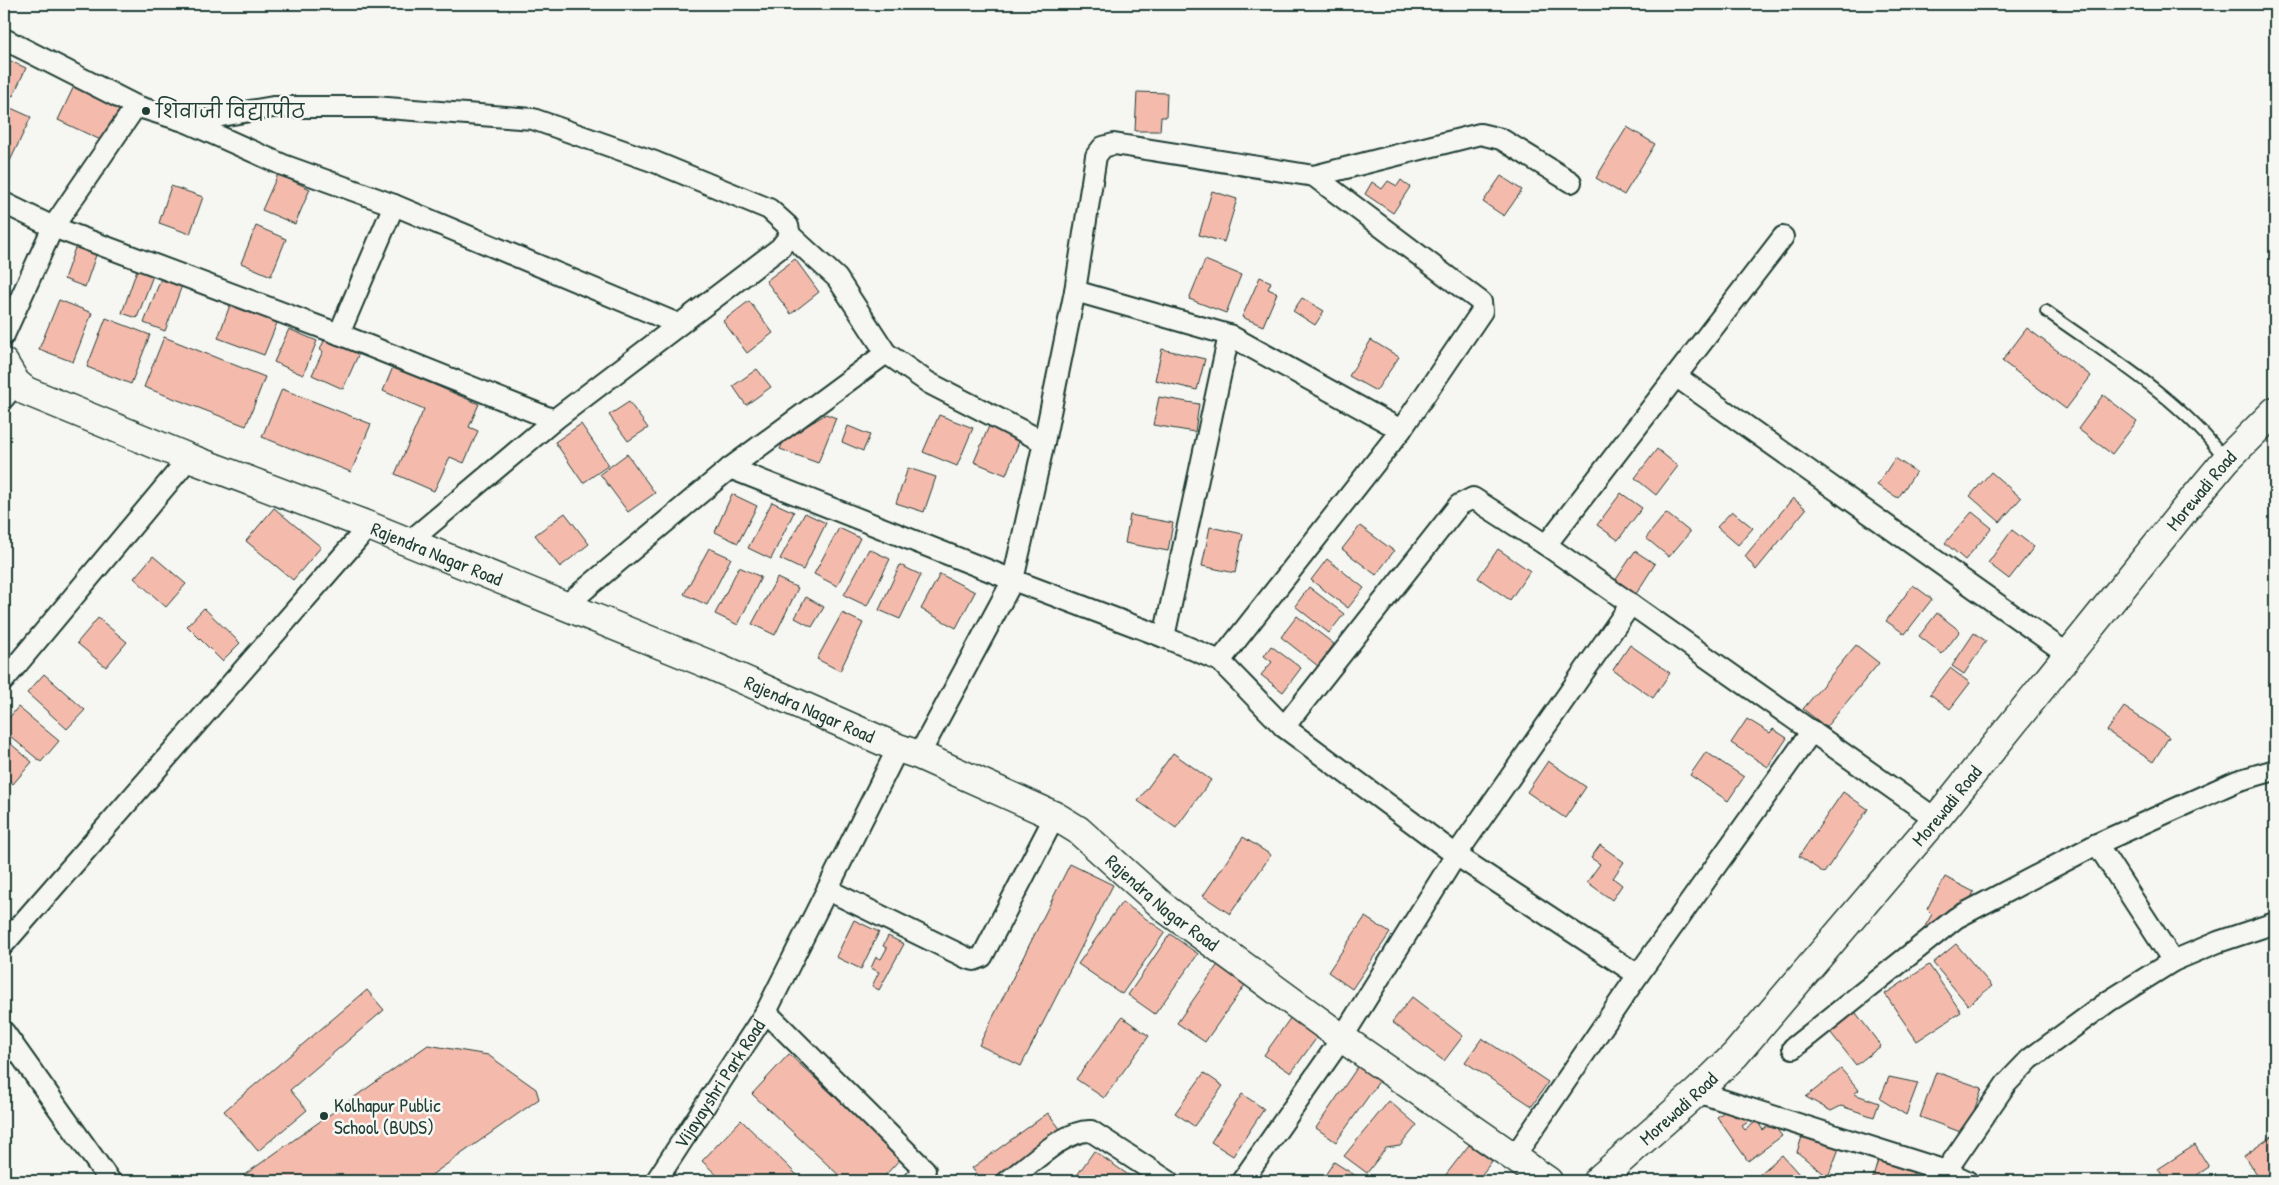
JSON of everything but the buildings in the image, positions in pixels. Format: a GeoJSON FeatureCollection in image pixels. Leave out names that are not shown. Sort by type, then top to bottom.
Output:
{"type":"FeatureCollection","features":[{"type":"Feature","properties":{"kind":"street"},"geometry":{"type":"LineString","coordinates":[[4,39],[136,106],[187,122],[283,165],[394,204],[678,324]]}},
{"type":"Feature","properties":{"kind":"street"},"geometry":{"type":"LineString","coordinates":[[4,335],[53,227],[136,106]]}},
{"type":"Feature","properties":{"kind":"street"},"geometry":{"type":"LineString","coordinates":[[187,122],[273,107],[374,107],[533,119],[655,162],[769,209],[788,226],[790,235],[837,278],[886,353],[928,383],[1044,442]]}},
{"type":"Feature","properties":{"kind":"street"},"geometry":{"type":"LineString","coordinates":[[1314,176],[1480,134],[1501,139],[1571,182]]}},
{"type":"Feature","properties":{"kind":"street","name":"Vijayayshri Park Road"},"geometry":{"type":"LineString","coordinates":[[656,1181],[766,1012],[828,890],[909,751],[1013,580],[1075,291],[1096,156],[1103,148],[1114,144],[1314,176]]}},
{"type":"Feature","properties":{"kind":"street"},"geometry":{"type":"LineString","coordinates":[[1220,661],[1401,430],[1482,311],[1481,302],[1314,176]]}},
{"type":"Feature","properties":{"kind":"street"},"geometry":{"type":"LineString","coordinates":[[4,203],[53,227],[339,334],[554,420]]}},
{"type":"Feature","properties":{"kind":"street"},"geometry":{"type":"LineString","coordinates":[[339,334],[394,204]]}},
{"type":"Feature","properties":{"kind":"street"},"geometry":{"type":"LineString","coordinates":[[409,542],[554,420],[780,248],[790,235]]}},
{"type":"Feature","properties":{"kind":"street"},"geometry":{"type":"LineString","coordinates":[[1546,545],[1783,237]]}},
{"type":"Feature","properties":{"kind":"street"},"geometry":{"type":"LineString","coordinates":[[1075,291],[1229,335],[1401,430]]}},
{"type":"Feature","properties":{"kind":"street"},"geometry":{"type":"LineString","coordinates":[[1164,637],[1229,335]]}},
{"type":"Feature","properties":{"kind":"street"},"geometry":{"type":"LineString","coordinates":[[565,606],[730,468],[886,353]]}},
{"type":"Feature","properties":{"kind":"street"},"geometry":{"type":"LineString","coordinates":[[1677,377],[2070,655]]}},
{"type":"Feature","properties":{"kind":"street","name":"Rajendra Nagar Road"},"geometry":{"type":"LineString","coordinates":[[8,382],[189,458],[369,526],[708,664],[1055,816],[1078,830],[1167,910],[1530,1173]]}},
{"type":"Feature","properties":{"kind":"street","name":"Morewadi Road"},"geometry":{"type":"LineString","coordinates":[[1597,1181],[1697,1092],[1735,1055],[1936,819],[2226,460],[2275,411]]}},
{"type":"Feature","properties":{"kind":"street"},"geometry":{"type":"LineString","coordinates":[[4,680],[189,458]]}},
{"type":"Feature","properties":{"kind":"street"},"geometry":{"type":"LineString","coordinates":[[730,468],[1013,580],[1164,637],[1220,661],[1284,727],[1456,854],[1638,974]]}},
{"type":"Feature","properties":{"kind":"street"},"geometry":{"type":"LineString","coordinates":[[1284,727],[1459,505],[1473,498],[1546,545],[1936,819]]}},
{"type":"Feature","properties":{"kind":"street"},"geometry":{"type":"LineString","coordinates":[[4,944],[369,526]]}},
{"type":"Feature","properties":{"kind":"street"},"geometry":{"type":"LineString","coordinates":[[1242,1181],[1342,1038],[1456,854],[1631,604]]}},
{"type":"Feature","properties":{"kind":"street"},"geometry":{"type":"LineString","coordinates":[[1530,1173],[1638,974],[1812,732]]}},
{"type":"Feature","properties":{"kind":"street"},"geometry":{"type":"LineString","coordinates":[[1793,1048],[1956,918],[2097,844],[2237,781],[2275,770]]}},
{"type":"Feature","properties":{"kind":"street"},"geometry":{"type":"LineString","coordinates":[[828,890],[966,958],[974,960],[982,957],[1055,816]]}},
{"type":"Feature","properties":{"kind":"street"},"geometry":{"type":"LineString","coordinates":[[2097,844],[2173,961]]}},
{"type":"Feature","properties":{"kind":"street"},"geometry":{"type":"LineString","coordinates":[[1944,1176],[2006,1084],[2030,1059],[2109,1001],[2173,961],[2218,942],[2275,923]]}},
{"type":"Feature","properties":{"kind":"street"},"geometry":{"type":"LineString","coordinates":[[766,1012],[925,1178]]}},
{"type":"Feature","properties":{"kind":"street"},"geometry":{"type":"LineString","coordinates":[[4,1032],[110,1181]]}},
{"type":"Feature","properties":{"kind":"street"},"geometry":{"type":"LineString","coordinates":[[1697,1092],[1944,1176],[1967,1181]]}},
{"type":"Feature","properties":{"kind":"street"},"geometry":{"type":"LineString","coordinates":[[1008,1181],[1068,1136],[1081,1130],[1091,1131],[1168,1181]]}},
{"type":"Feature","properties":{"kind":"lane"},"geometry":{"type":"LineString","coordinates":[[2046,311],[2182,410],[2209,438],[2226,460]]}},
{"type":"Feature","properties":{"kind":"place","name":"शिवाजी विद्यापीठ"},"geometry":{"type":"Point","coordinates":[146,111]}},
{"type":"Feature","properties":{"kind":"place","name":"Kolhapur Public School (BUDS)"},"geometry":{"type":"Point","coordinates":[324,1116]}}]}
